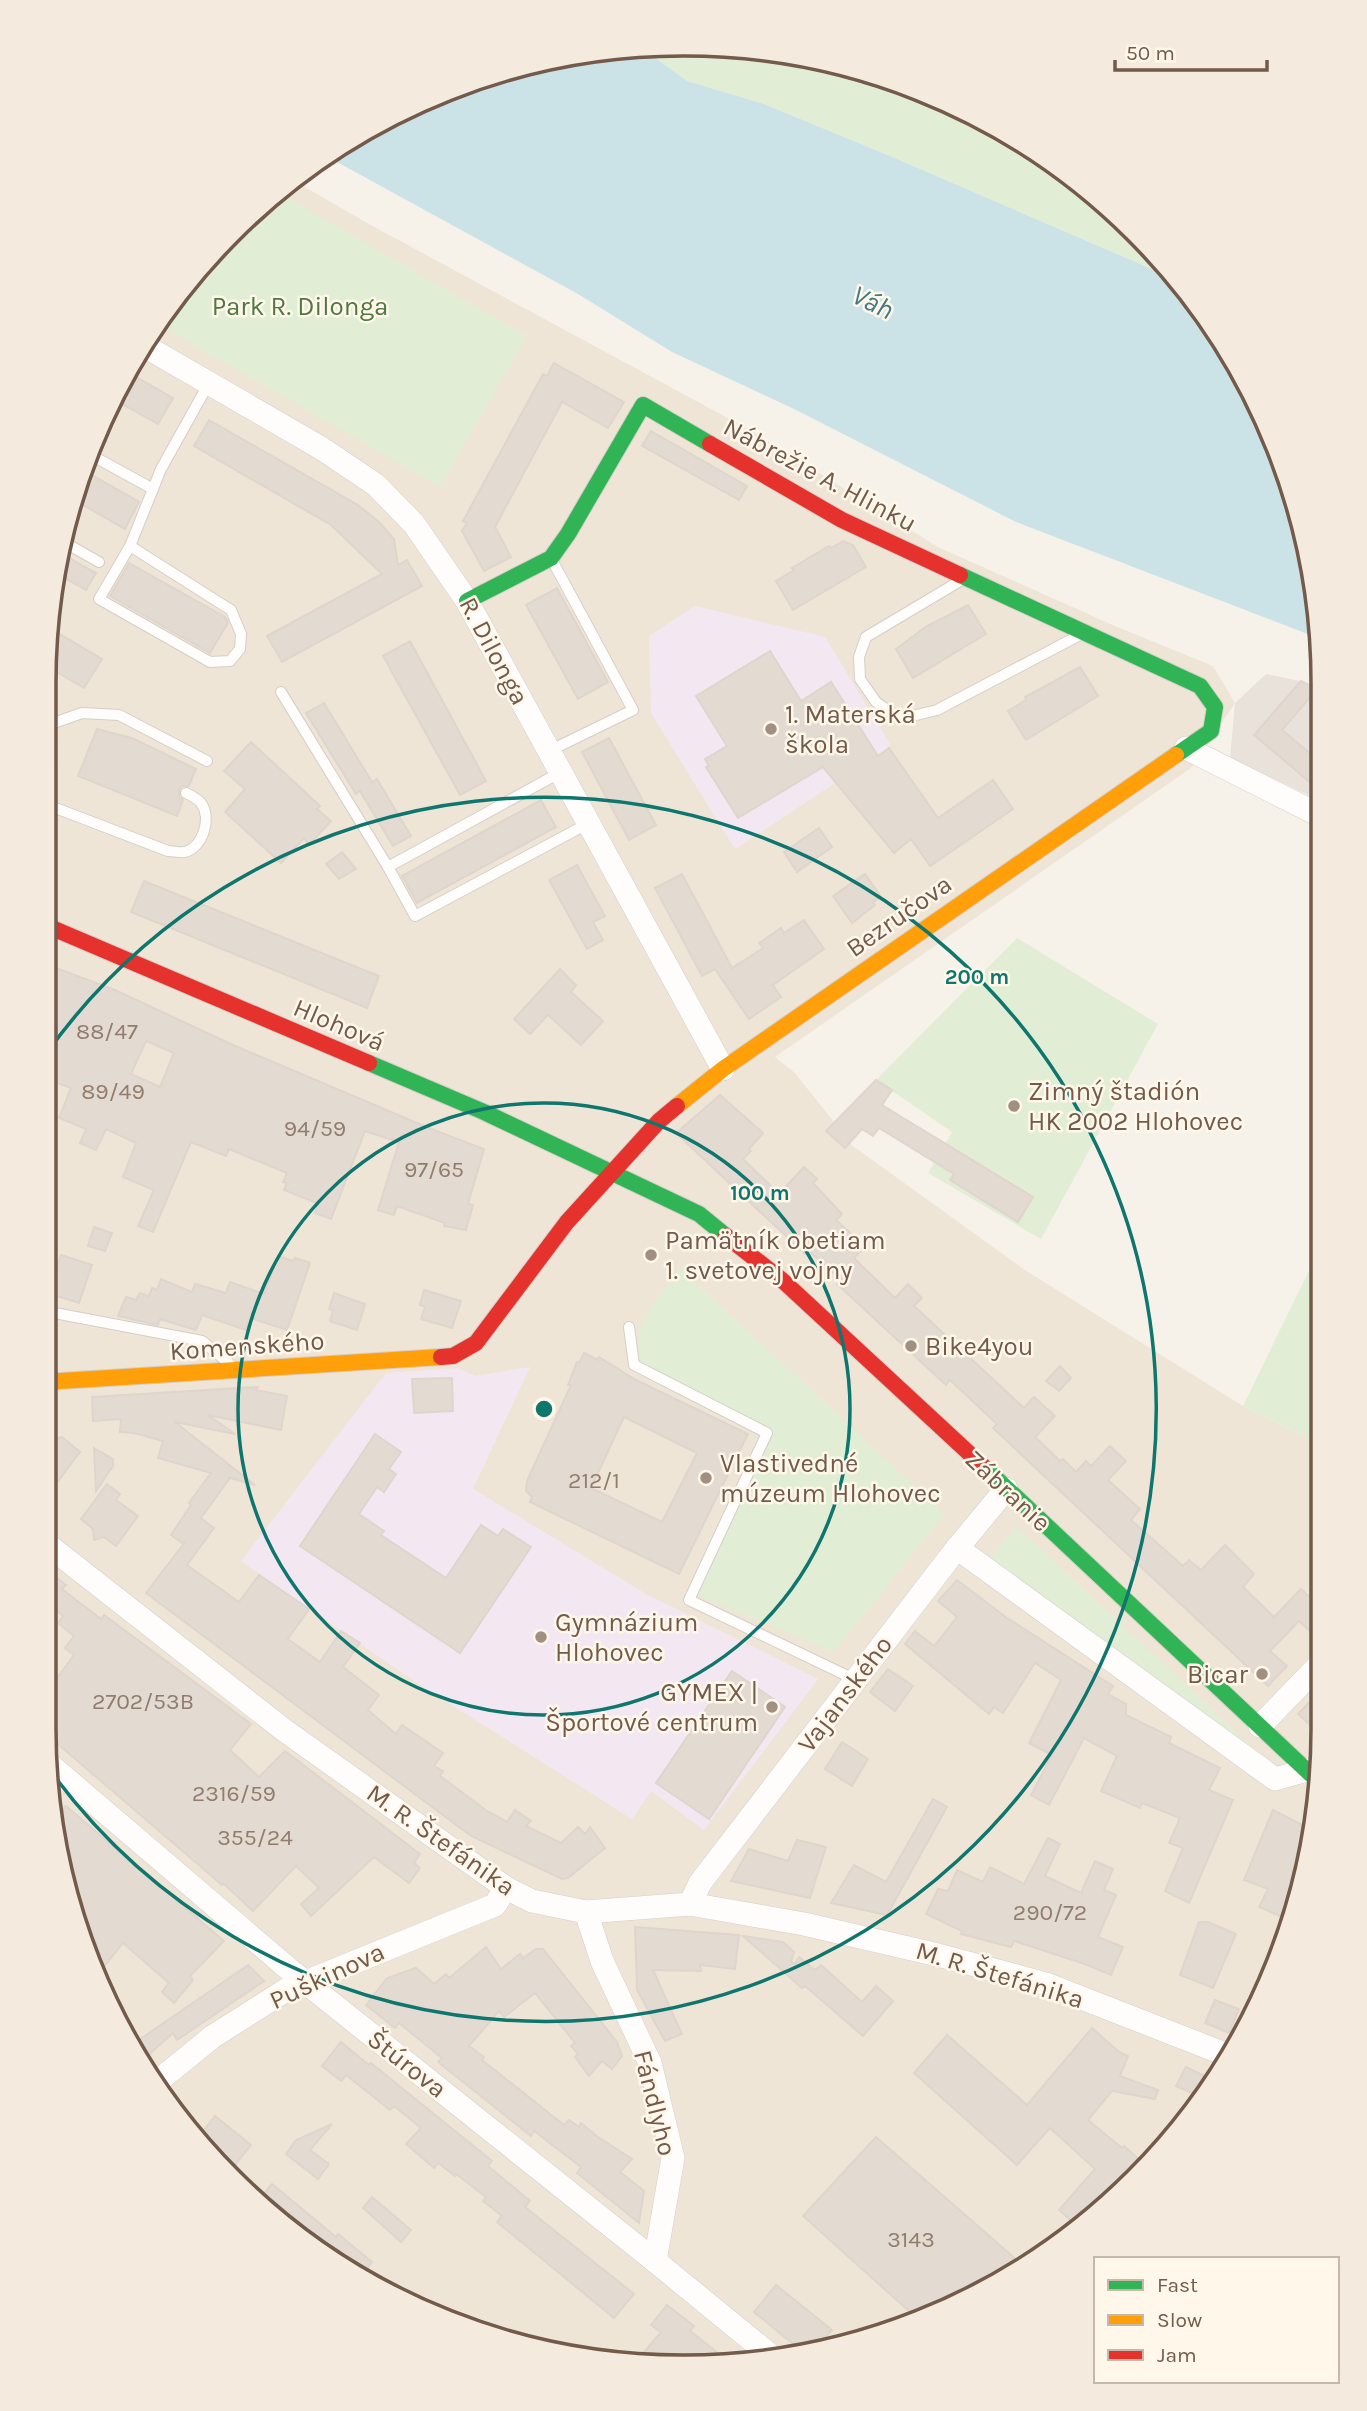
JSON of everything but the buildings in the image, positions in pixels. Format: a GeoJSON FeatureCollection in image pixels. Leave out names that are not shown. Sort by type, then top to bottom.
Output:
{"type":"FeatureCollection","features":[{"type":"Feature","properties":{"kind":"street","name":"R. Dilonga"},"geometry":{"type":"LineString","coordinates":[[152,350],[321,448],[376,485],[414,524],[467,601],[723,1069]]}},
{"type":"Feature","properties":{"kind":"street","name":"Nábrežie A. Hlinku"},"geometry":{"type":"LineString","coordinates":[[467,601],[551,558],[568,534],[643,405],[842,520],[1199,686],[1215,707]]}},
{"type":"Feature","properties":{"kind":"street","name":"Bezručova"},"geometry":{"type":"LineString","coordinates":[[453,1356],[476,1343],[566,1222],[659,1121],[723,1069],[1211,731],[1215,707]]}},
{"type":"Feature","properties":{"kind":"street"},"geometry":{"type":"LineString","coordinates":[[1186,748],[1311,811]]}},
{"type":"Feature","properties":{"kind":"street","name":"Hlohová"},"geometry":{"type":"LineString","coordinates":[[56,930],[484,1112],[611,1173]]}},
{"type":"Feature","properties":{"kind":"street","name":"Zábranie"},"geometry":{"type":"LineString","coordinates":[[611,1173],[699,1214],[749,1252],[887,1376],[1310,1773]]}},
{"type":"Feature","properties":{"kind":"street","name":"Komenského"},"geometry":{"type":"LineString","coordinates":[[56,1381],[453,1356]]}},
{"type":"Feature","properties":{"kind":"street","name":"Vajanského"},"geometry":{"type":"LineString","coordinates":[[690,1904],[700,1883],[957,1548],[1006,1489]]}},
{"type":"Feature","properties":{"kind":"street","name":"Zábranie"},"geometry":{"type":"LineString","coordinates":[[957,1548],[1275,1779],[1309,1776]]}},
{"type":"Feature","properties":{"kind":"street","name":"M. R. Štefánika"},"geometry":{"type":"LineString","coordinates":[[56,1551],[284,1730],[506,1888],[531,1901],[586,1912],[690,1904],[804,1924],[938,1955],[1046,1984],[1220,2052]]}},
{"type":"Feature","properties":{"kind":"street"},"geometry":{"type":"LineString","coordinates":[[1260,1726],[1311,1673]]}},
{"type":"Feature","properties":{"kind":"street","name":"Štúrova"},"geometry":{"type":"LineString","coordinates":[[57,1771],[303,1982],[764,2350]]}},
{"type":"Feature","properties":{"kind":"street","name":"Puškinova"},"geometry":{"type":"LineString","coordinates":[[163,2077],[212,2037],[303,1982],[495,1905],[506,1888]]}},
{"type":"Feature","properties":{"kind":"street","name":"Fándlyho"},"geometry":{"type":"LineString","coordinates":[[586,1912],[602,1961],[650,2063],[673,2158],[655,2261]]}},
{"type":"Feature","properties":{"kind":"lane"},"geometry":{"type":"LineString","coordinates":[[130,546],[231,610],[242,634],[240,649],[230,661],[210,662],[99,599],[130,546],[161,469],[208,383]]}},
{"type":"Feature","properties":{"kind":"lane"},"geometry":{"type":"LineString","coordinates":[[98,458],[153,489]]}},
{"type":"Feature","properties":{"kind":"lane"},"geometry":{"type":"LineString","coordinates":[[71,546],[99,562]]}},
{"type":"Feature","properties":{"kind":"lane"},"geometry":{"type":"LineString","coordinates":[[548,752],[634,710],[551,558]]}},
{"type":"Feature","properties":{"kind":"lane"},"geometry":{"type":"LineString","coordinates":[[965,577],[866,637],[859,657],[860,679],[876,702],[900,719],[937,710],[967,696],[1084,633]]}},
{"type":"Feature","properties":{"kind":"lane"},"geometry":{"type":"LineString","coordinates":[[281,692],[415,916],[589,823]]}},
{"type":"Feature","properties":{"kind":"lane"},"geometry":{"type":"LineString","coordinates":[[56,722],[82,713],[119,715],[206,761]]}},
{"type":"Feature","properties":{"kind":"lane"},"geometry":{"type":"LineString","coordinates":[[388,867],[561,772]]}},
{"type":"Feature","properties":{"kind":"lane"},"geometry":{"type":"LineString","coordinates":[[56,808],[168,851],[184,852],[197,845],[204,833],[205,814],[201,802],[186,793]]}},
{"type":"Feature","properties":{"kind":"lane"},"geometry":{"type":"LineString","coordinates":[[56,1313],[202,1341],[239,1371]]}},
{"type":"Feature","properties":{"kind":"lane"},"geometry":{"type":"LineString","coordinates":[[629,1327],[634,1365],[768,1433],[689,1600],[856,1679]]}},
{"type":"Feature","properties":{"kind":"shaded area"},"geometry":{"type":"Polygon","coordinates":[[[302,186],[750,430],[938,547],[1115,626],[1213,666],[1235,703],[1191,768],[775,1057],[795,1073],[853,1146],[1025,1270],[1243,1406],[1311,1439],[1310,1769],[1306,1809],[1290,1890],[1263,1968],[1227,2041],[1205,2076],[1155,2141],[1127,2171],[1097,2199],[1032,2249],[997,2271],[924,2307],[846,2334],[765,2350],[725,2354],[642,2354],[602,2350],[521,2334],[482,2322],[443,2307],[370,2271],[335,2249],[270,2199],[212,2141],[186,2109],[140,2041],[104,1968],[89,1929],[68,1850],[57,1769],[57,642],[61,602],[77,521],[104,443],[140,370],[162,335],[212,270],[270,212],[302,186]]]}},
{"type":"Feature","properties":{"kind":"shaded area","name":"1. Materská škola"},"geometry":{"type":"Polygon","coordinates":[[[695,606],[825,637],[891,746],[735,849],[651,713],[649,636],[695,606]]]}},
{"type":"Feature","properties":{"kind":"shaded area"},"geometry":{"type":"Polygon","coordinates":[[[1266,674],[1300,681],[1311,686],[1311,796],[1230,758],[1235,703],[1266,674]]]}},
{"type":"Feature","properties":{"kind":"shaded area","name":"Gymnázium Hlohovec"},"geometry":{"type":"Polygon","coordinates":[[[530,1367],[473,1489],[646,1594],[818,1679],[704,1830],[651,1791],[632,1819],[414,1681],[241,1561],[386,1373],[459,1368],[475,1376],[530,1367]]]}},
{"type":"Feature","properties":{"kind":"green space"},"geometry":{"type":"Polygon","coordinates":[[[654,57],[725,57],[806,68],[846,77],[924,104],[997,140],[1032,162],[1097,212],[1155,271],[764,104],[687,81],[654,57]]]}},
{"type":"Feature","properties":{"kind":"green space","name":"Park R. Dilonga"},"geometry":{"type":"Polygon","coordinates":[[[287,198],[527,336],[440,487],[166,329],[212,270],[240,240],[287,198]]]}},
{"type":"Feature","properties":{"kind":"green space","name":"Zimný štadión HK 2002 Hlohovec"},"geometry":{"type":"Polygon","coordinates":[[[1017,938],[1158,1024],[1041,1239],[928,1173],[952,1132],[876,1080],[1017,938]]]}},
{"type":"Feature","properties":{"kind":"green space"},"geometry":{"type":"Polygon","coordinates":[[[1311,1266],[1311,1439],[1243,1406],[1311,1266]]]}},
{"type":"Feature","properties":{"kind":"green space"},"geometry":{"type":"Polygon","coordinates":[[[679,1267],[945,1514],[834,1652],[692,1593],[767,1433],[640,1368],[639,1337],[642,1322],[679,1267]]]}},
{"type":"Feature","properties":{"kind":"green space"},"geometry":{"type":"Polygon","coordinates":[[[1016,1526],[1274,1767],[988,1561],[1016,1526]]]}},
{"type":"Feature","properties":{"kind":"water","name":"Váh"},"geometry":{"type":"Polygon","coordinates":[[[654,57],[687,81],[764,104],[1155,271],[1205,335],[1227,370],[1263,443],[1290,521],[1306,602],[1309,635],[1016,522],[794,409],[672,352],[578,294],[336,161],[406,121],[482,89],[561,68],[654,57]]]}},
{"type":"Feature","properties":{"kind":"traffic: fast"},"geometry":{"type":"LineString","coordinates":[[467,601],[551,558],[568,534],[643,405],[710,444]]}},
{"type":"Feature","properties":{"kind":"traffic: fast"},"geometry":{"type":"LineString","coordinates":[[960,575],[1200,686],[1215,707],[1211,731],[1176,755]]}},
{"type":"Feature","properties":{"kind":"traffic: fast"},"geometry":{"type":"LineString","coordinates":[[369,1063],[484,1112],[699,1214],[726,1236]]}},
{"type":"Feature","properties":{"kind":"traffic: fast"},"geometry":{"type":"LineString","coordinates":[[984,1467],[1310,1773]]}},
{"type":"Feature","properties":{"kind":"traffic: slow"},"geometry":{"type":"LineString","coordinates":[[677,1106],[723,1069],[1176,755]]}},
{"type":"Feature","properties":{"kind":"traffic: slow"},"geometry":{"type":"LineString","coordinates":[[56,1381],[441,1357]]}},
{"type":"Feature","properties":{"kind":"traffic: jam"},"geometry":{"type":"LineString","coordinates":[[710,444],[842,520],[960,575]]}},
{"type":"Feature","properties":{"kind":"traffic: jam"},"geometry":{"type":"LineString","coordinates":[[56,930],[369,1063]]}},
{"type":"Feature","properties":{"kind":"traffic: jam"},"geometry":{"type":"LineString","coordinates":[[441,1357],[453,1356],[476,1343],[567,1222],[659,1121],[677,1106]]}},
{"type":"Feature","properties":{"kind":"traffic: jam"},"geometry":{"type":"LineString","coordinates":[[726,1236],[782,1280],[984,1467]]}},
{"type":"Feature","properties":{"kind":"place","name":"1. Materská škola"},"geometry":{"type":"Point","coordinates":[771,729]}},
{"type":"Feature","properties":{"kind":"place","name":"Zimný štadión HK 2002 Hlohovec"},"geometry":{"type":"Point","coordinates":[1014,1106]}},
{"type":"Feature","properties":{"kind":"place","name":"Pamätník obetiam 1. svetovej vojny"},"geometry":{"type":"Point","coordinates":[651,1255]}},
{"type":"Feature","properties":{"kind":"place","name":"Bike4you"},"geometry":{"type":"Point","coordinates":[911,1346]}},
{"type":"Feature","properties":{"kind":"place","name":"Vlastivedné múzeum Hlohovec"},"geometry":{"type":"Point","coordinates":[706,1478]}},
{"type":"Feature","properties":{"kind":"place","name":"Gymnázium Hlohovec"},"geometry":{"type":"Point","coordinates":[541,1637]}},
{"type":"Feature","properties":{"kind":"place","name":"Bicar"},"geometry":{"type":"Point","coordinates":[1262,1674]}},
{"type":"Feature","properties":{"kind":"place","name":"GYMEX | Športové centrum"},"geometry":{"type":"Point","coordinates":[772,1707]}}]}
